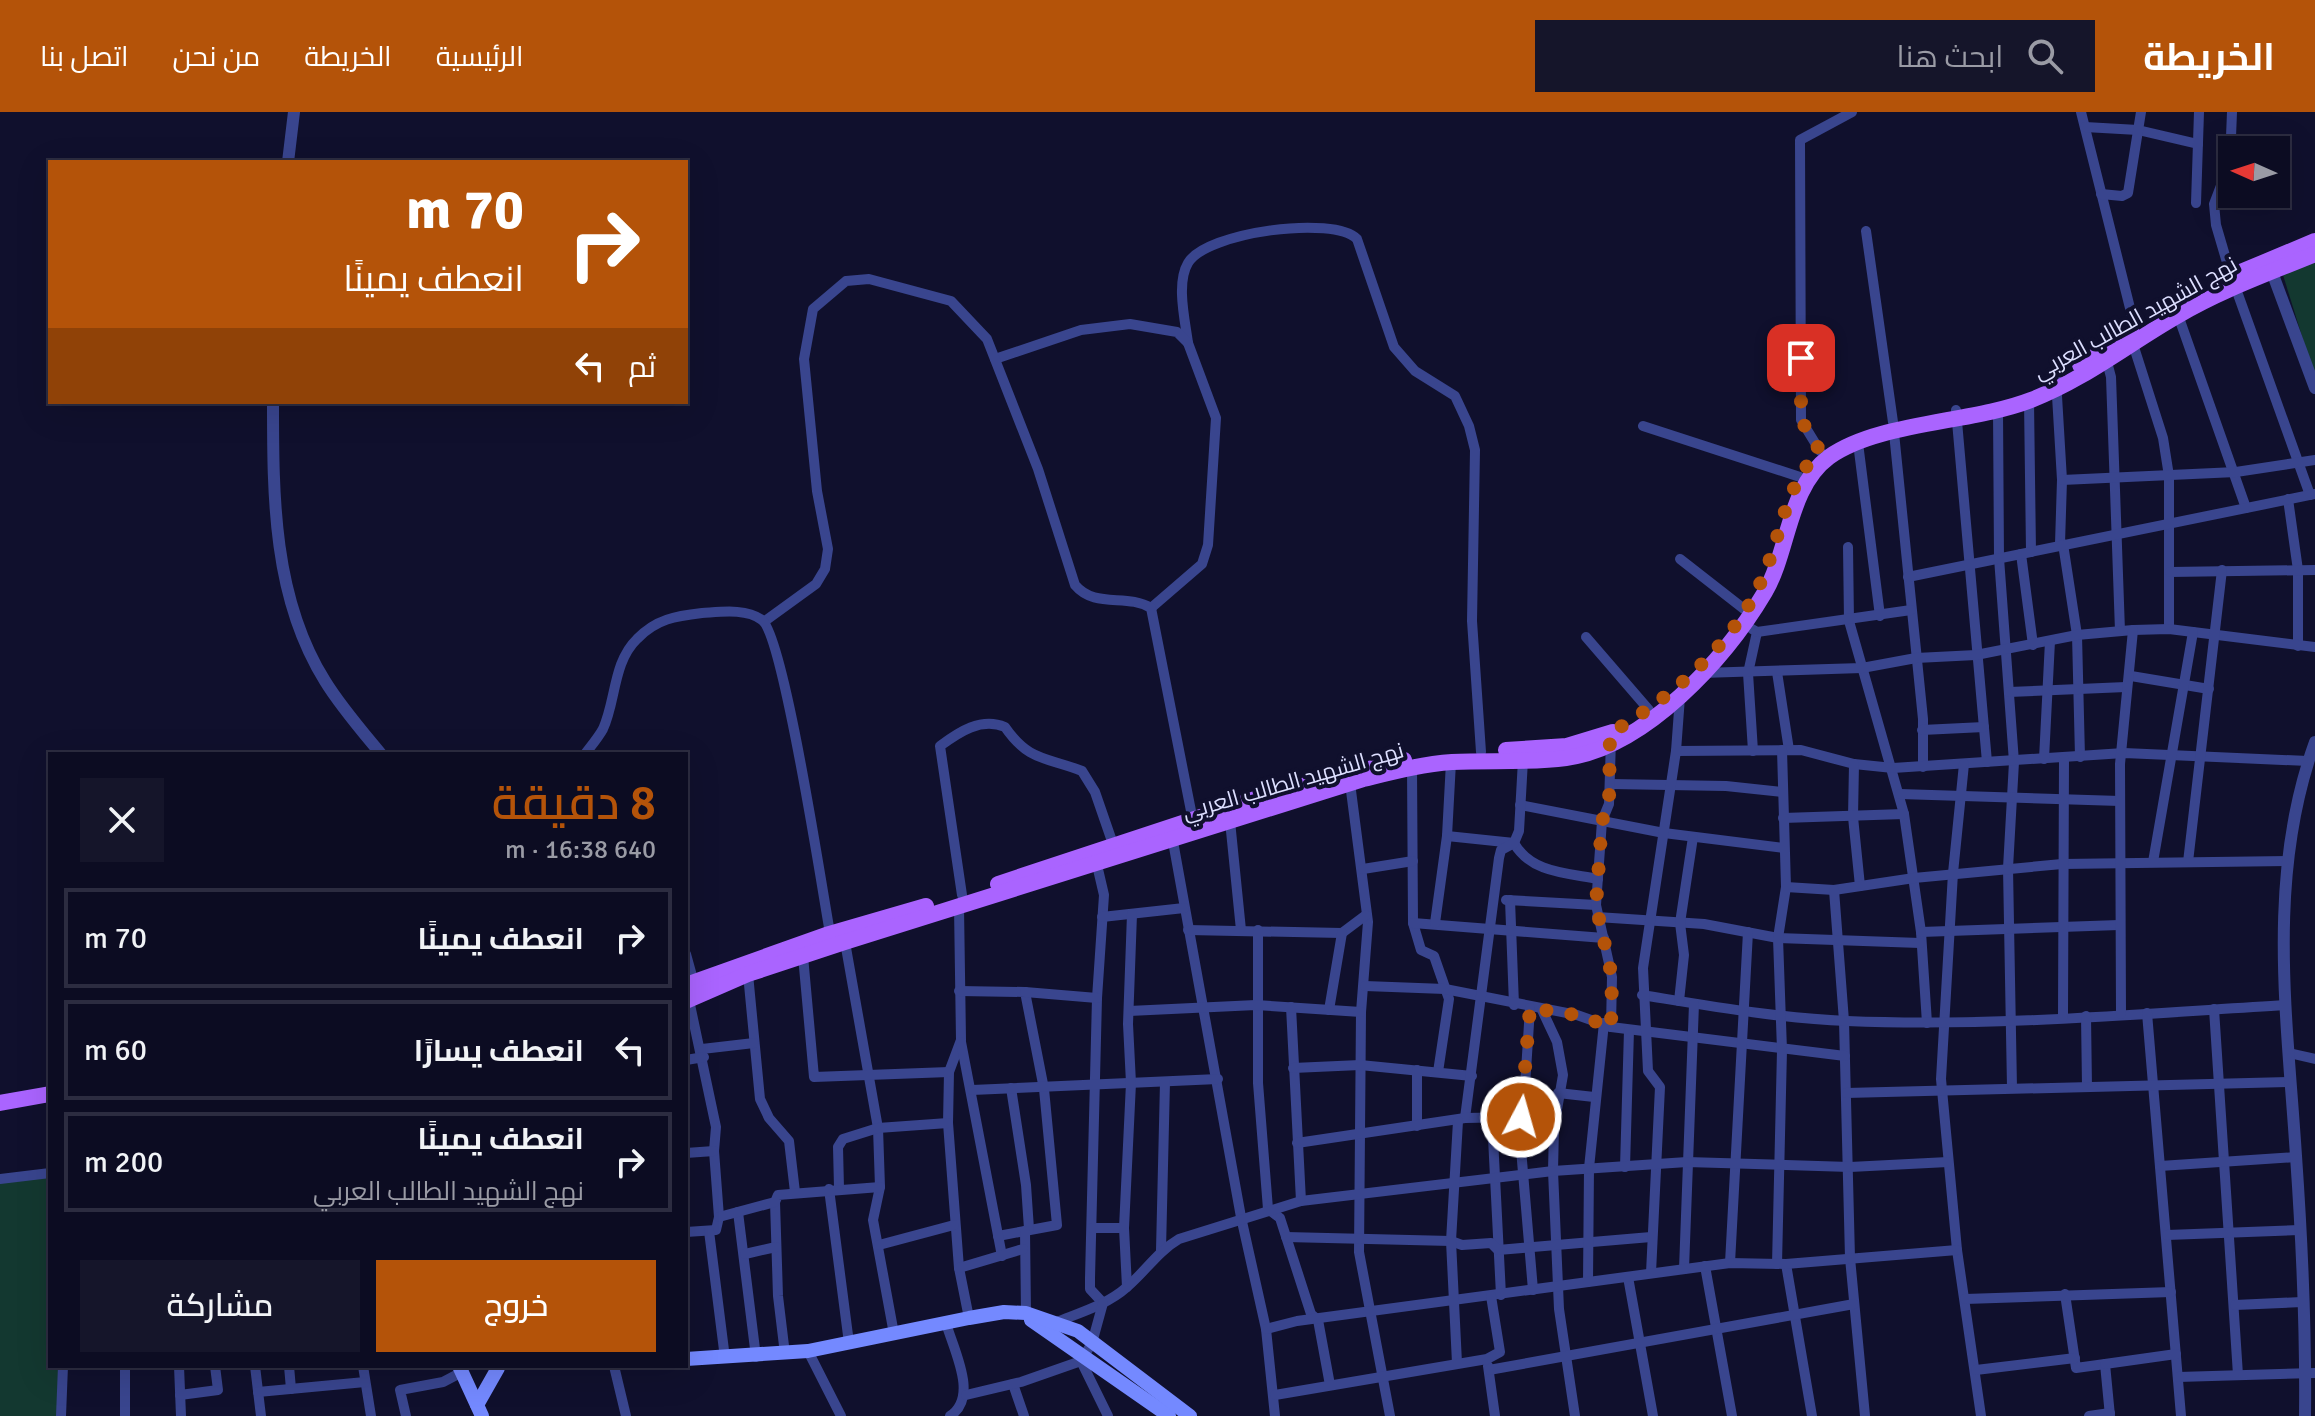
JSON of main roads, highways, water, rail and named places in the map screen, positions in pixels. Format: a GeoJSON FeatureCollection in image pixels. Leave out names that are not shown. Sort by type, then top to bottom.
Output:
{"type":"FeatureCollection","features":[{"type":"Feature","properties":{"kind":"main road","name":"نهج الشهيد الطالب العربي"},"geometry":{"type":"LineString","coordinates":[[1957,415],[2057,384],[2107,362],[2175,305],[2270,266],[2315,241]]}},
{"type":"Feature","properties":{"kind":"main road","name":"نهج الشهيد الطالب العربي"},"geometry":{"type":"LineString","coordinates":[[2270,266],[2315,254]]}},
{"type":"Feature","properties":{"kind":"main road","name":"نهج الشهيد الطالب العربي"},"geometry":{"type":"LineString","coordinates":[[689,992],[837,938],[1097,865],[1172,834],[1193,821],[1267,795],[1382,763],[1567,746],[1611,738],[1649,710],[1748,622],[1771,582],[1800,477],[1820,451],[1835,441],[1957,415],[1998,411],[2029,401],[2233,281]]}},
{"type":"Feature","properties":{"kind":"main road","name":"نهج الشهيد الطالب العربي"},"geometry":{"type":"LineString","coordinates":[[1784,528],[1817,468],[1834,454],[1894,428]]}},
{"type":"Feature","properties":{"kind":"main road","name":"نهج الشهيد الطالب العربي"},"geometry":{"type":"LineString","coordinates":[[960,901],[1114,847],[1230,821],[1350,783],[1412,768],[1451,762],[1568,758],[1611,738],[1680,697],[1723,643]]}},
{"type":"Feature","properties":{"kind":"main road","name":"نهج الشهيد الطالب العربي"},"geometry":{"type":"LineString","coordinates":[[689,992],[803,956],[837,938]]}},
{"type":"Feature","properties":{"kind":"main road"},"geometry":{"type":"LineString","coordinates":[[0,1093],[48,1084]]}},
{"type":"Feature","properties":{"kind":"main road"},"geometry":{"type":"LineString","coordinates":[[0,1103],[48,1094]]}},
{"type":"Feature","properties":{"kind":"main road"},"geometry":{"type":"LineString","coordinates":[[1004,1312],[1047,1328],[1190,1416]]}},
{"type":"Feature","properties":{"kind":"main road"},"geometry":{"type":"LineString","coordinates":[[688,1359],[756,1357],[808,1351],[969,1318],[1004,1312],[1026,1313],[1059,1321],[1078,1331],[1086,1353],[1169,1416]]}},
{"type":"Feature","properties":{"kind":"main road"},"geometry":{"type":"LineString","coordinates":[[479,1411],[462,1372],[493,1368]]}},
{"type":"Feature","properties":{"kind":"main road"},"geometry":{"type":"LineString","coordinates":[[479,1411],[500,1368]]}}]}
